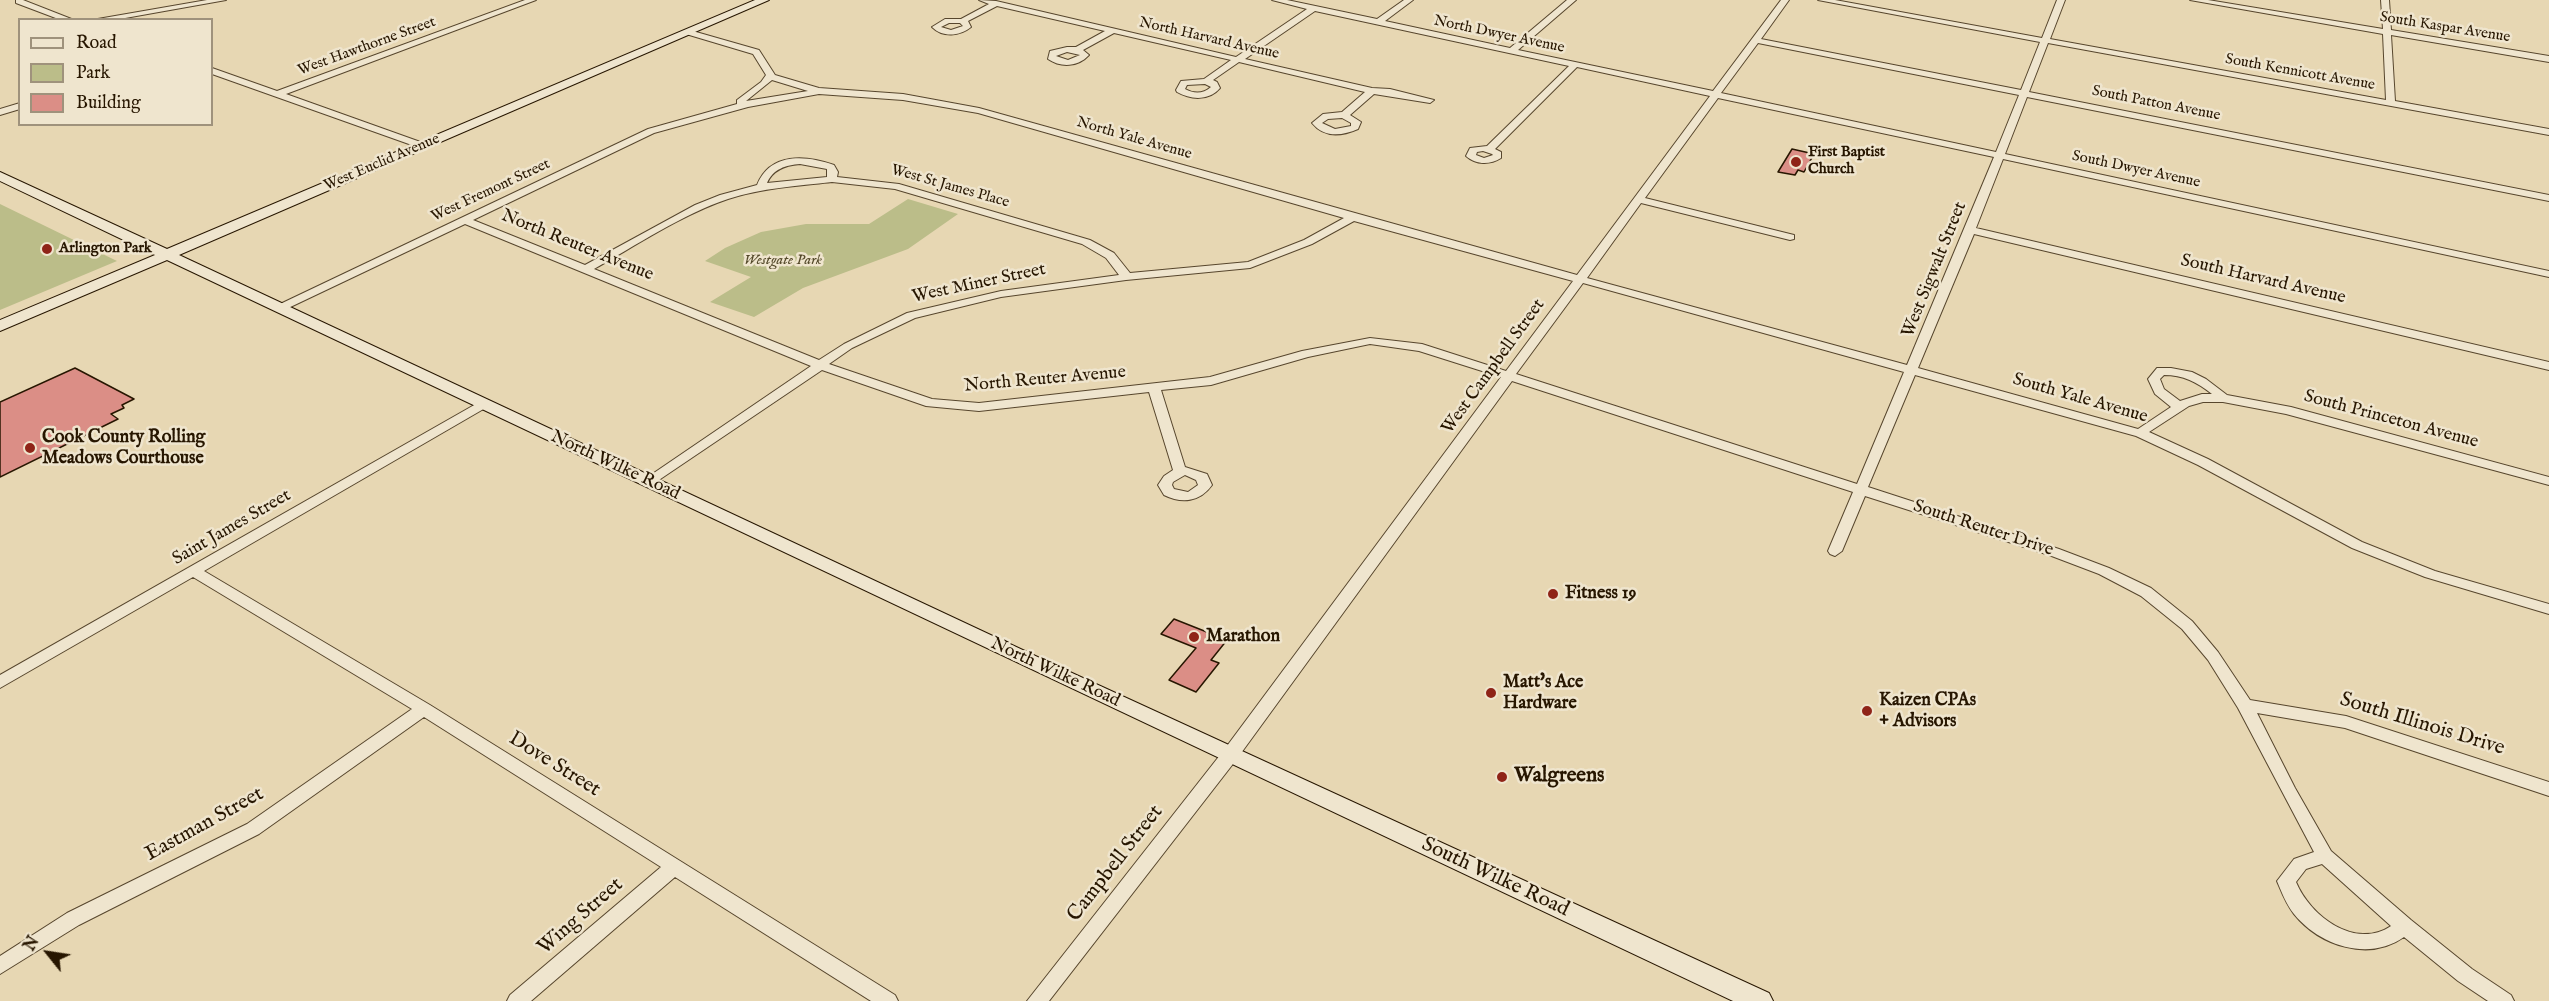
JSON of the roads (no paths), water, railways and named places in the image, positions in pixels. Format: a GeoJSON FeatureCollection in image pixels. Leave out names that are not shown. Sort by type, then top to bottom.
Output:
{"type":"FeatureCollection","features":[{"type":"Feature","properties":{"kind":"main road","name":"West Euclid Avenue"},"geometry":{"type":"LineString","coordinates":[[0,326],[764,0]]}},
{"type":"Feature","properties":{"kind":"main road","name":"North Wilke Road"},"geometry":{"type":"LineString","coordinates":[[0,176],[1230,755]]}},
{"type":"Feature","properties":{"kind":"main road","name":"South Wilke Road"},"geometry":{"type":"LineString","coordinates":[[1230,755],[1760,1001]]}},
{"type":"Feature","properties":{"kind":"street"},"geometry":{"type":"LineString","coordinates":[[109,18],[222,0]]}},
{"type":"Feature","properties":{"kind":"street","name":"West Hawthorne Street"},"geometry":{"type":"LineString","coordinates":[[278,94],[532,0]]}},
{"type":"Feature","properties":{"kind":"street","name":"North Harvard Avenue"},"geometry":{"type":"LineString","coordinates":[[983,0],[1372,91],[1430,100]]}},
{"type":"Feature","properties":{"kind":"street","name":"North Dwyer Avenue"},"geometry":{"type":"LineString","coordinates":[[1276,0],[1717,95]]}},
{"type":"Feature","properties":{"kind":"street"},"geometry":{"type":"LineString","coordinates":[[1378,22],[1409,0]]}},
{"type":"Feature","properties":{"kind":"street"},"geometry":{"type":"LineString","coordinates":[[1511,51],[1572,0]]}},
{"type":"Feature","properties":{"kind":"street","name":"West Campbell Street"},"geometry":{"type":"LineString","coordinates":[[1230,755],[1785,0]]}},
{"type":"Feature","properties":{"kind":"street","name":"South Kennicott Avenue"},"geometry":{"type":"LineString","coordinates":[[1822,0],[2549,132]]}},
{"type":"Feature","properties":{"kind":"street","name":"West Sigwalt Street"},"geometry":{"type":"LineString","coordinates":[[1835,552],[1970,230],[2061,0]]}},
{"type":"Feature","properties":{"kind":"street","name":"South Kaspar Avenue"},"geometry":{"type":"LineString","coordinates":[[2193,0],[2549,59]]}},
{"type":"Feature","properties":{"kind":"street"},"geometry":{"type":"LineString","coordinates":[[2385,0],[2391,103]]}},
{"type":"Feature","properties":{"kind":"street"},"geometry":{"type":"LineString","coordinates":[[18,1],[65,18]]}},
{"type":"Feature","properties":{"kind":"street"},"geometry":{"type":"LineString","coordinates":[[962,21],[996,3]]}},
{"type":"Feature","properties":{"kind":"street"},"geometry":{"type":"LineString","coordinates":[[1206,81],[1314,8]]}},
{"type":"Feature","properties":{"kind":"street"},"geometry":{"type":"LineString","coordinates":[[1077,50],[1113,30]]}},
{"type":"Feature","properties":{"kind":"street"},"geometry":{"type":"LineString","coordinates":[[689,32],[744,46],[756,52],[771,75]]}},
{"type":"Feature","properties":{"kind":"street","name":"South Patton Avenue"},"geometry":{"type":"LineString","coordinates":[[1756,40],[2549,198]]}},
{"type":"Feature","properties":{"kind":"street"},"geometry":{"type":"LineString","coordinates":[[1489,149],[1575,65]]}},
{"type":"Feature","properties":{"kind":"street"},"geometry":{"type":"LineString","coordinates":[[213,71],[423,146]]}},
{"type":"Feature","properties":{"kind":"street","name":"North Yale Avenue"},"geometry":{"type":"LineString","coordinates":[[771,75],[818,92],[903,97],[979,111],[1353,217],[1580,278]]}},
{"type":"Feature","properties":{"kind":"street","name":"West Fremont Street"},"geometry":{"type":"LineString","coordinates":[[719,111],[751,95],[771,75]]}},
{"type":"Feature","properties":{"kind":"street"},"geometry":{"type":"LineString","coordinates":[[1344,115],[1372,91]]}},
{"type":"Feature","properties":{"kind":"street","name":"West Fremont Street"},"geometry":{"type":"LineString","coordinates":[[280,308],[651,131],[747,104],[818,92]]}},
{"type":"Feature","properties":{"kind":"street","name":"South Dwyer Avenue"},"geometry":{"type":"LineString","coordinates":[[1717,95],[2549,274]]}},
{"type":"Feature","properties":{"kind":"street"},"geometry":{"type":"LineString","coordinates":[[0,112],[18,107]]}},
{"type":"Feature","properties":{"kind":"street"},"geometry":{"type":"LineString","coordinates":[[760,187],[763,177],[770,170],[782,163],[796,161],[811,160],[831,167],[832,179]]}},
{"type":"Feature","properties":{"kind":"street","name":"West St James Place"},"geometry":{"type":"LineString","coordinates":[[586,269],[699,207],[760,187],[832,179],[896,186],[1086,242],[1107,251],[1116,258],[1126,277]]}},
{"type":"Feature","properties":{"kind":"street"},"geometry":{"type":"LineString","coordinates":[[1640,200],[1790,237]]}},
{"type":"Feature","properties":{"kind":"street","name":"West Miner Street"},"geometry":{"type":"LineString","coordinates":[[650,482],[848,346],[911,315],[1001,294],[1126,277],[1250,265],[1308,242],[1353,217]]}},
{"type":"Feature","properties":{"kind":"street","name":"North Reuter Avenue"},"geometry":{"type":"LineString","coordinates":[[464,220],[820,365],[930,404],[979,407],[1211,381],[1306,354],[1370,341],[1422,348],[1510,377]]}},
{"type":"Feature","properties":{"kind":"street","name":"South Harvard Avenue"},"geometry":{"type":"LineString","coordinates":[[1970,230],[2549,366]]}},
{"type":"Feature","properties":{"kind":"street","name":"South Yale Avenue"},"geometry":{"type":"LineString","coordinates":[[1580,278],[2140,433],[2203,462],[2357,545],[2430,573],[2549,609]]}},
{"type":"Feature","properties":{"kind":"street"},"geometry":{"type":"LineString","coordinates":[[2178,406],[2159,391],[2154,379],[2161,371],[2176,370],[2191,374],[2202,379],[2223,398]]}},
{"type":"Feature","properties":{"kind":"street","name":"South Reuter Drive"},"geometry":{"type":"LineString","coordinates":[[1510,377],[2054,552],[2104,571],[2146,592],[2187,625],[2213,656],[2245,705],[2289,792],[2325,855],[2404,926],[2465,975],[2504,1001]]}},
{"type":"Feature","properties":{"kind":"street"},"geometry":{"type":"LineString","coordinates":[[1154,388],[1180,472]]}},
{"type":"Feature","properties":{"kind":"street","name":"South Princeton Avenue"},"geometry":{"type":"LineString","coordinates":[[2140,433],[2178,406],[2202,398],[2223,398],[2287,410],[2549,481]]}},
{"type":"Feature","properties":{"kind":"street","name":"Saint James Street"},"geometry":{"type":"LineString","coordinates":[[0,682],[483,404]]}},
{"type":"Feature","properties":{"kind":"street","name":"Dove Street"},"geometry":{"type":"LineString","coordinates":[[193,571],[423,709],[888,1001]]}},
{"type":"Feature","properties":{"kind":"street","name":"South Illinois Drive"},"geometry":{"type":"LineString","coordinates":[[2245,705],[2346,722],[2549,789]]}},
{"type":"Feature","properties":{"kind":"street","name":"Eastman Street"},"geometry":{"type":"LineString","coordinates":[[0,966],[73,919],[253,829],[423,709]]}},
{"type":"Feature","properties":{"kind":"street","name":"Campbell Street"},"geometry":{"type":"LineString","coordinates":[[1037,1001],[1230,755]]}},
{"type":"Feature","properties":{"kind":"street"},"geometry":{"type":"LineString","coordinates":[[2325,855],[2300,864],[2286,881],[2290,895],[2316,924],[2332,934],[2351,940],[2375,940],[2388,937],[2404,926]]}},
{"type":"Feature","properties":{"kind":"street","name":"Wing Street"},"geometry":{"type":"LineString","coordinates":[[517,1001],[674,867]]}},
{"type":"Feature","properties":{"kind":"place","name":"First Baptist Church"},"geometry":{"type":"Point","coordinates":[1796,162]}},
{"type":"Feature","properties":{"kind":"place","name":"Arlington Park"},"geometry":{"type":"Point","coordinates":[47,249]}},
{"type":"Feature","properties":{"kind":"place","name":"Cook County Rolling Meadows Courthouse"},"geometry":{"type":"Point","coordinates":[30,448]}},
{"type":"Feature","properties":{"kind":"place","name":"Fitness 19"},"geometry":{"type":"Point","coordinates":[1553,594]}},
{"type":"Feature","properties":{"kind":"place","name":"Marathon"},"geometry":{"type":"Point","coordinates":[1194,637]}},
{"type":"Feature","properties":{"kind":"place","name":"Matt's Ace Hardware"},"geometry":{"type":"Point","coordinates":[1491,693]}},
{"type":"Feature","properties":{"kind":"place","name":"Kaizen CPAs + Advisors"},"geometry":{"type":"Point","coordinates":[1867,711]}},
{"type":"Feature","properties":{"kind":"place","name":"Walgreens"},"geometry":{"type":"Point","coordinates":[1502,777]}},
{"type":"Feature","properties":{"kind":"park label","name":"Westgate Park"},"geometry":{"type":"Point","coordinates":[783,261]}}]}
